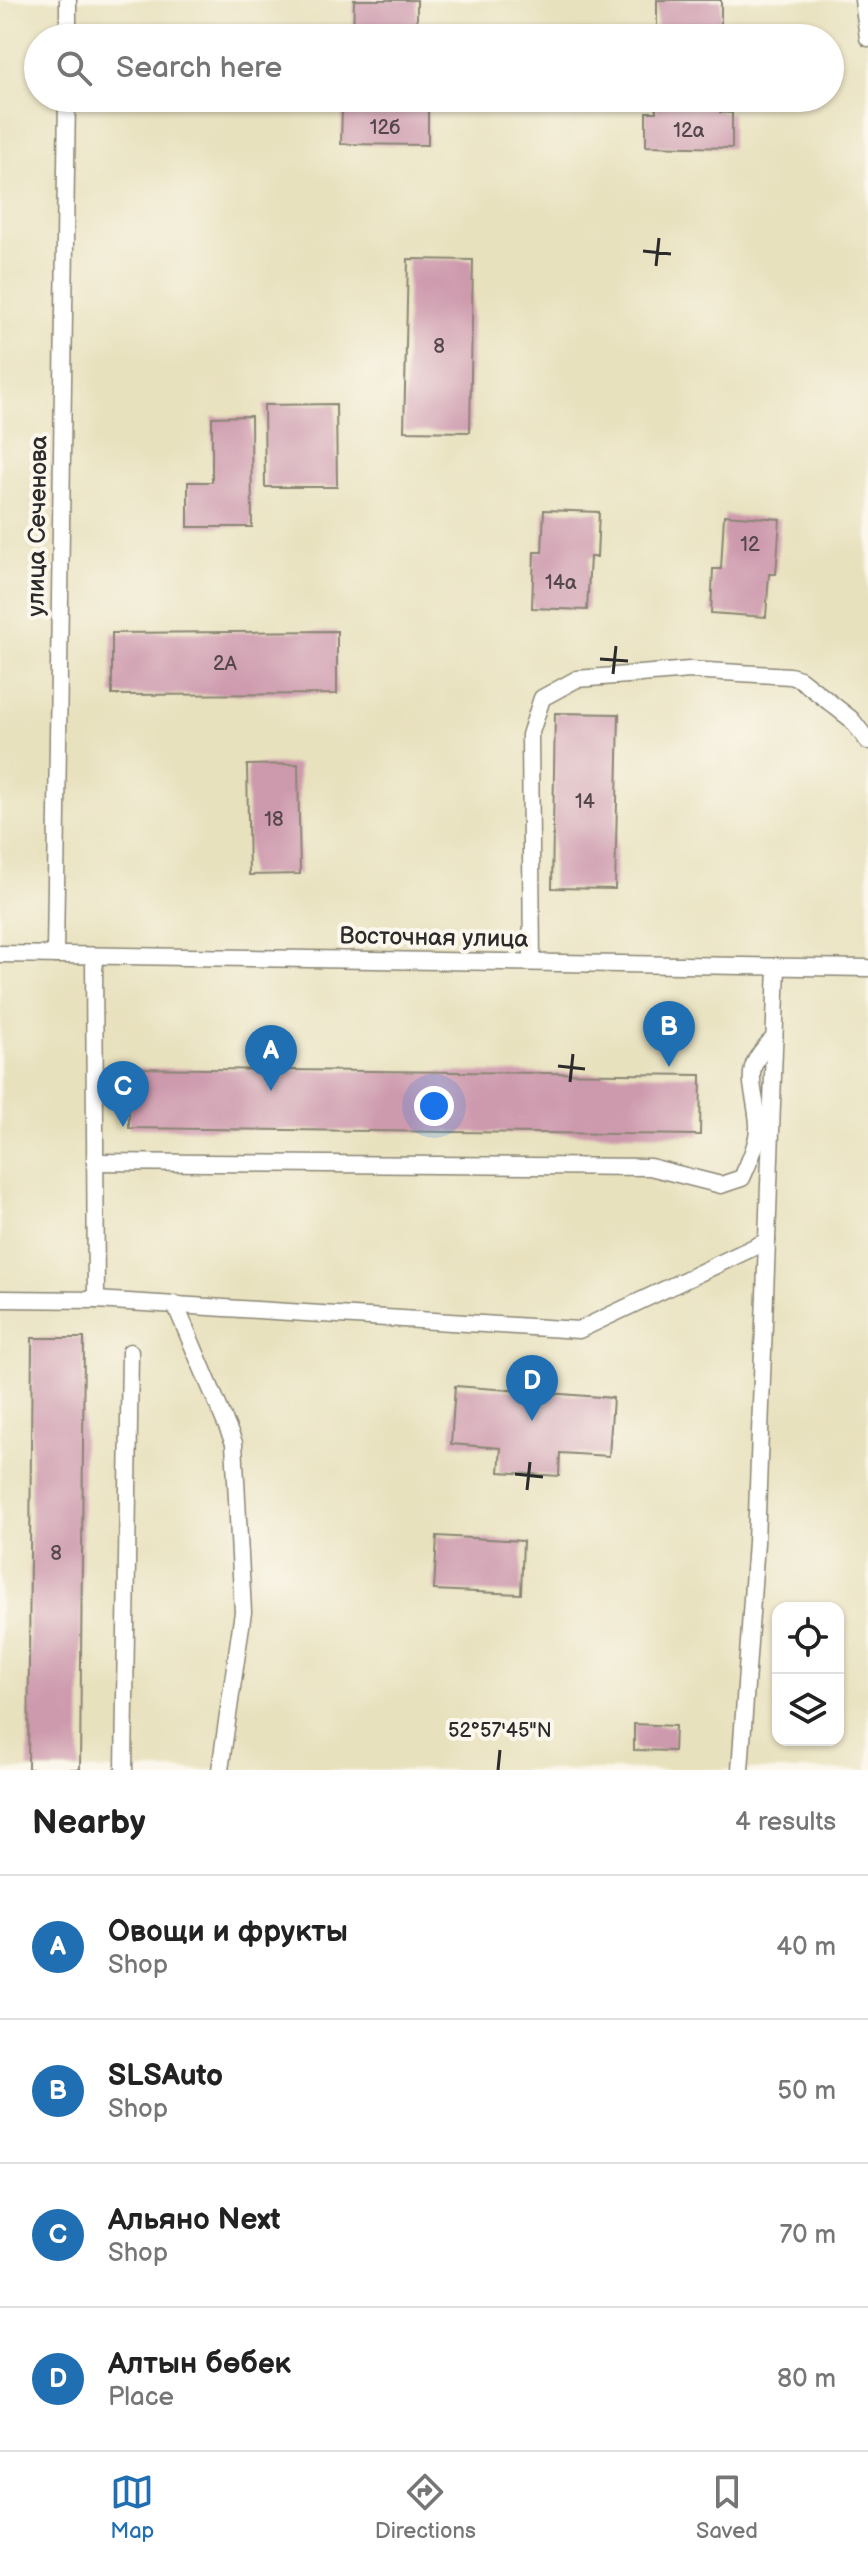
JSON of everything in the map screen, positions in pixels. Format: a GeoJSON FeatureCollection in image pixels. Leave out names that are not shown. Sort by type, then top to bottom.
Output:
{"type":"FeatureCollection","features":[{"type":"Feature","properties":{"kind":"lane"},"geometry":{"type":"LineString","coordinates":[[68,0],[68,24]]}},
{"type":"Feature","properties":{"kind":"lane"},"geometry":{"type":"LineString","coordinates":[[863,0],[868,38]]}},
{"type":"Feature","properties":{"kind":"lane","name":"улица Сеченова"},"geometry":{"type":"LineString","coordinates":[[55,955],[67,112]]}},
{"type":"Feature","properties":{"kind":"lane"},"geometry":{"type":"LineString","coordinates":[[532,962],[530,735],[542,698],[577,679],[690,670],[790,676],[800,679],[851,719],[868,741]]}},
{"type":"Feature","properties":{"kind":"lane","name":"Восточная улица"},"geometry":{"type":"LineString","coordinates":[[0,954],[868,968]]}},
{"type":"Feature","properties":{"kind":"lane"},"geometry":{"type":"LineString","coordinates":[[94,956],[96,1300]]}},
{"type":"Feature","properties":{"kind":"lane"},"geometry":{"type":"LineString","coordinates":[[740,1770],[756,1542],[777,966]]}},
{"type":"Feature","properties":{"kind":"lane"},"geometry":{"type":"LineString","coordinates":[[95,1162],[650,1167],[721,1185],[742,1178],[750,1161],[758,1127],[751,1078],[756,1055],[774,1038]]}},
{"type":"Feature","properties":{"kind":"lane"},"geometry":{"type":"LineString","coordinates":[[0,1299],[175,1304],[579,1330],[767,1241]]}},
{"type":"Feature","properties":{"kind":"lane"},"geometry":{"type":"LineString","coordinates":[[175,1304],[234,1443],[243,1612],[220,1770]]}},
{"type":"Feature","properties":{"kind":"lane"},"geometry":{"type":"LineString","coordinates":[[124,1770],[130,1352]]}},
{"type":"Feature","properties":{"kind":"building"},"geometry":{"type":"Polygon","coordinates":[[[354,0],[417,0],[417,24],[353,24],[354,0]]]}},
{"type":"Feature","properties":{"kind":"building"},"geometry":{"type":"Polygon","coordinates":[[[657,0],[721,0],[721,24],[657,24],[657,0]]]}},
{"type":"Feature","properties":{"kind":"building"},"geometry":{"type":"Polygon","coordinates":[[[342,112],[428,112],[428,145],[341,144],[342,112]]]}},
{"type":"Feature","properties":{"kind":"building"},"geometry":{"type":"Polygon","coordinates":[[[646,112],[732,113],[732,148],[646,146],[646,112]]]}},
{"type":"Feature","properties":{"kind":"building"},"geometry":{"type":"Polygon","coordinates":[[[408,259],[473,260],[470,432],[404,431],[408,259]]]}},
{"type":"Feature","properties":{"kind":"building"},"geometry":{"type":"Polygon","coordinates":[[[336,404],[337,487],[265,487],[264,405],[336,404]]]}},
{"type":"Feature","properties":{"kind":"building"},"geometry":{"type":"Polygon","coordinates":[[[251,416],[252,527],[188,527],[188,482],[212,482],[212,417],[251,416]]]}},
{"type":"Feature","properties":{"kind":"building"},"geometry":{"type":"Polygon","coordinates":[[[544,510],[599,512],[597,557],[590,557],[587,610],[532,608],[534,552],[542,552],[544,510]]]}},
{"type":"Feature","properties":{"kind":"building"},"geometry":{"type":"Polygon","coordinates":[[[724,515],[780,519],[776,574],[769,574],[766,617],[711,613],[713,569],[721,569],[724,515]]]}},
{"type":"Feature","properties":{"kind":"building"},"geometry":{"type":"Polygon","coordinates":[[[337,631],[337,694],[112,695],[112,633],[337,631]]]}},
{"type":"Feature","properties":{"kind":"building"},"geometry":{"type":"Polygon","coordinates":[[[555,713],[619,714],[615,889],[552,888],[555,713]]]}},
{"type":"Feature","properties":{"kind":"building"},"geometry":{"type":"Polygon","coordinates":[[[298,764],[300,874],[249,875],[247,765],[298,764]]]}},
{"type":"Feature","properties":{"kind":"building"},"geometry":{"type":"Polygon","coordinates":[[[129,1068],[701,1075],[700,1135],[129,1128],[129,1068]]]}},
{"type":"Feature","properties":{"kind":"building"},"geometry":{"type":"Polygon","coordinates":[[[32,1338],[84,1338],[80,1769],[28,1769],[32,1338]]]}},
{"type":"Feature","properties":{"kind":"building"},"geometry":{"type":"Polygon","coordinates":[[[455,1386],[613,1398],[609,1456],[560,1453],[559,1476],[499,1472],[501,1448],[451,1444],[455,1386]]]}},
{"type":"Feature","properties":{"kind":"building"},"geometry":{"type":"Polygon","coordinates":[[[437,1536],[523,1541],[521,1594],[434,1590],[437,1536]]]}},
{"type":"Feature","properties":{"kind":"building"},"geometry":{"type":"Polygon","coordinates":[[[634,1724],[675,1726],[674,1751],[634,1750],[634,1724]]]}},
{"type":"Feature","properties":{"kind":"place","name":"SLSAuto"},"geometry":{"type":"Point","coordinates":[669,1067]}},
{"type":"Feature","properties":{"kind":"place","name":"Овощи и фрукты"},"geometry":{"type":"Point","coordinates":[271,1091]}},
{"type":"Feature","properties":{"kind":"place","name":"Альяно Next"},"geometry":{"type":"Point","coordinates":[123,1127]}},
{"type":"Feature","properties":{"kind":"place","name":"Алтын бөбек"},"geometry":{"type":"Point","coordinates":[532,1421]}}]}
